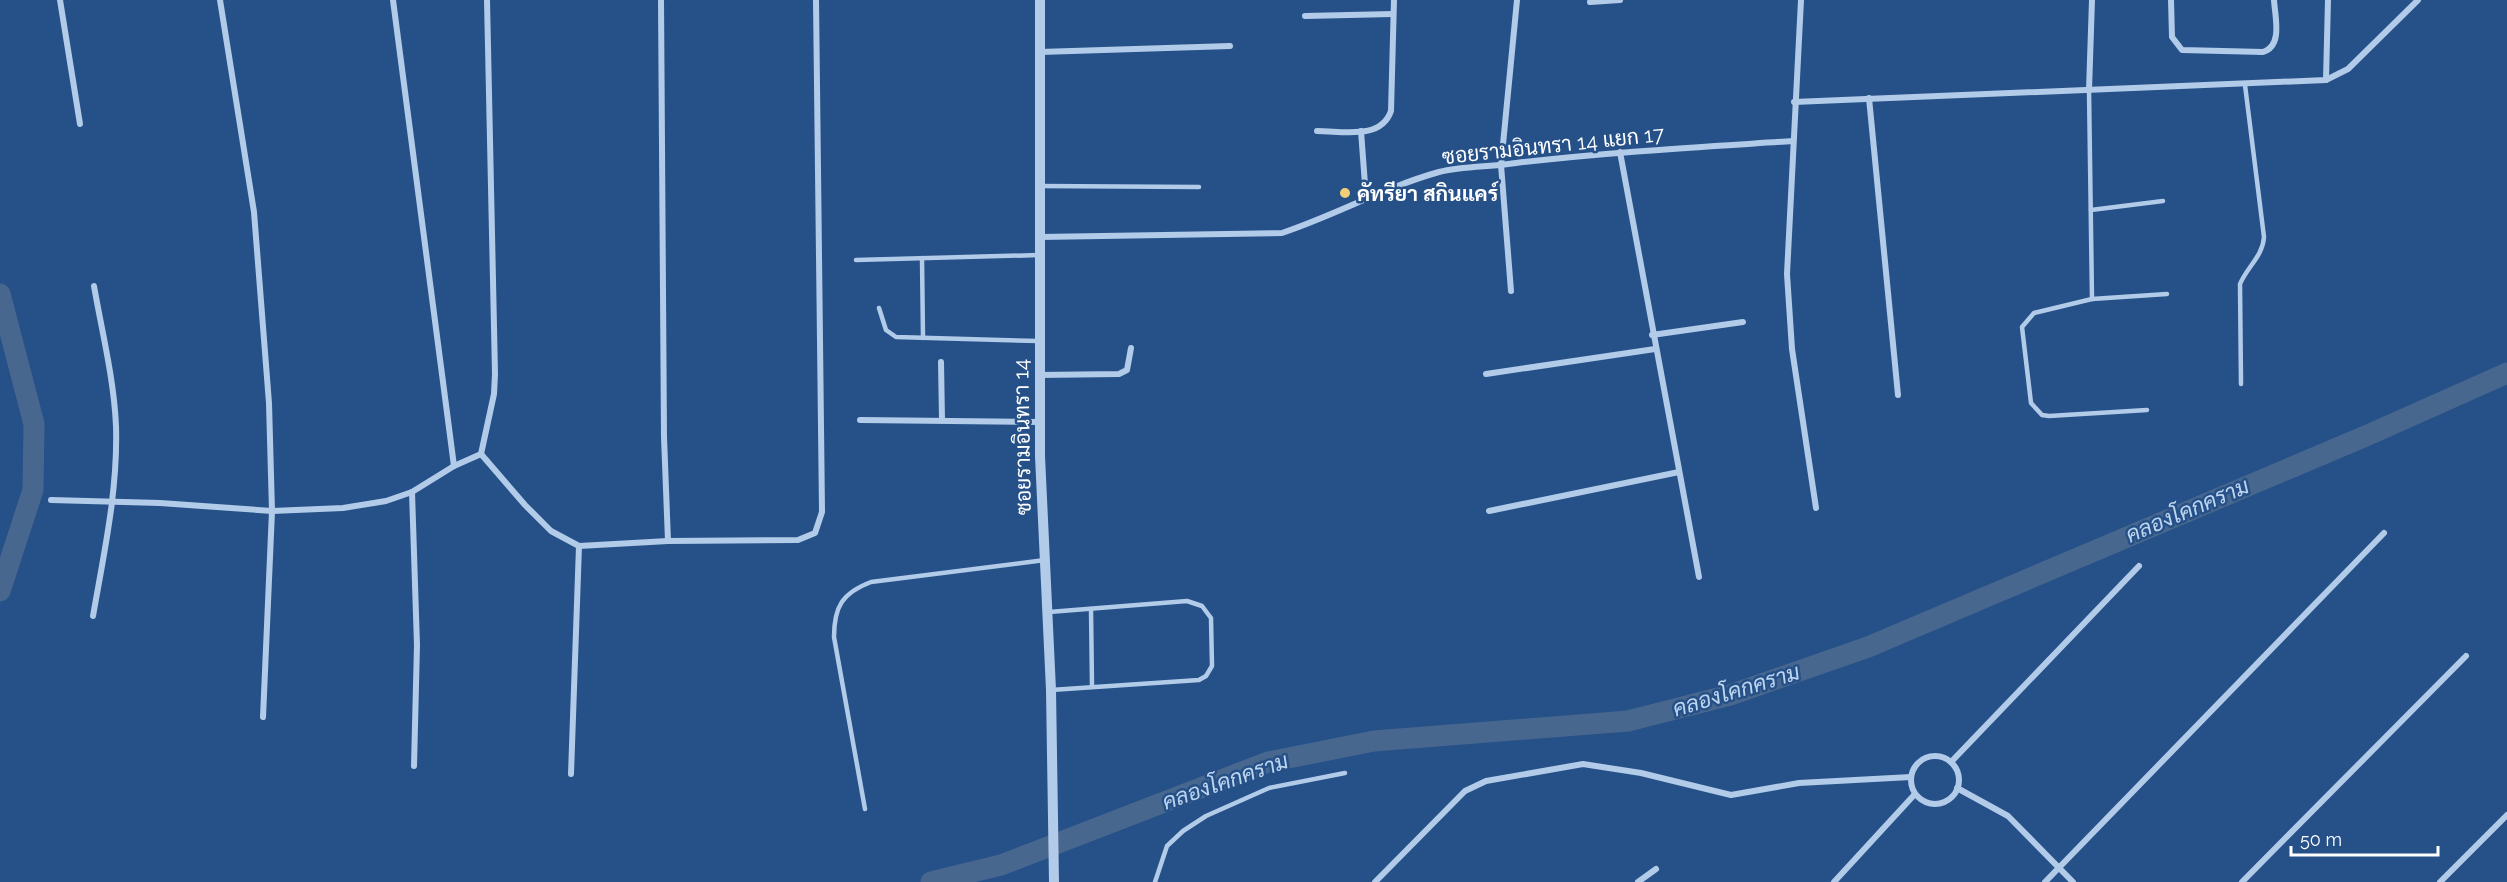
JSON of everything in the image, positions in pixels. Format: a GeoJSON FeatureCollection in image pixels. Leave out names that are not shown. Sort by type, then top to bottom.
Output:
{"type":"FeatureCollection","features":[{"type":"Feature","properties":{"kind":"street"},"geometry":{"type":"LineString","coordinates":[[60,0],[80,124]]}},
{"type":"Feature","properties":{"kind":"street"},"geometry":{"type":"LineString","coordinates":[[220,0],[254,212],[269,403],[272,511],[263,717]]}},
{"type":"Feature","properties":{"kind":"street"},"geometry":{"type":"LineString","coordinates":[[393,0],[454,466]]}},
{"type":"Feature","properties":{"kind":"street"},"geometry":{"type":"LineString","coordinates":[[482,454],[494,394],[495,374],[487,0]]}},
{"type":"Feature","properties":{"kind":"street"},"geometry":{"type":"LineString","coordinates":[[661,0],[664,425],[668,541]]}},
{"type":"Feature","properties":{"kind":"street"},"geometry":{"type":"LineString","coordinates":[[482,454],[525,506],[551,531],[579,546],[668,541],[798,540],[815,533],[819,524],[822,500],[816,0]]}},
{"type":"Feature","properties":{"kind":"street","name":"ซอยรามอินทรา 14"},"geometry":{"type":"LineString","coordinates":[[1040,0],[1039,422],[1052,690],[1054,877]]}},
{"type":"Feature","properties":{"kind":"street"},"geometry":{"type":"LineString","coordinates":[[1317,131],[1376,130],[1387,123],[1391,111],[1394,0]]}},
{"type":"Feature","properties":{"kind":"street"},"geometry":{"type":"LineString","coordinates":[[1511,291],[1501,165],[1517,0]]}},
{"type":"Feature","properties":{"kind":"street"},"geometry":{"type":"LineString","coordinates":[[1590,2],[1620,0]]}},
{"type":"Feature","properties":{"kind":"street"},"geometry":{"type":"LineString","coordinates":[[1801,0],[1787,274],[1792,348],[1816,508]]}},
{"type":"Feature","properties":{"kind":"street"},"geometry":{"type":"LineString","coordinates":[[2089,90],[2092,0]]}},
{"type":"Feature","properties":{"kind":"street"},"geometry":{"type":"LineString","coordinates":[[2171,0],[2172,37],[2182,50],[2263,52],[2271,49],[2276,40],[2274,0]]}},
{"type":"Feature","properties":{"kind":"street"},"geometry":{"type":"LineString","coordinates":[[2326,80],[2328,0]]}},
{"type":"Feature","properties":{"kind":"street"},"geometry":{"type":"LineString","coordinates":[[1794,102],[2326,80],[2348,69],[2418,0]]}},
{"type":"Feature","properties":{"kind":"street"},"geometry":{"type":"LineString","coordinates":[[1305,16],[1393,14]]}},
{"type":"Feature","properties":{"kind":"street"},"geometry":{"type":"LineString","coordinates":[[1040,52],[1230,46]]}},
{"type":"Feature","properties":{"kind":"street"},"geometry":{"type":"LineString","coordinates":[[1869,98],[1898,395]]}},
{"type":"Feature","properties":{"kind":"street"},"geometry":{"type":"LineString","coordinates":[[1361,131],[1366,198]]}},
{"type":"Feature","properties":{"kind":"street","name":"ซอยรามอินทรา 14 แยก 17"},"geometry":{"type":"LineString","coordinates":[[1039,237],[1282,233],[1317,222],[1366,198],[1442,171],[1620,152],[1793,141]]}},
{"type":"Feature","properties":{"kind":"street"},"geometry":{"type":"LineString","coordinates":[[1620,152],[1699,578]]}},
{"type":"Feature","properties":{"kind":"street"},"geometry":{"type":"LineString","coordinates":[[93,616],[112,502],[116,426],[112,387],[94,286]]}},
{"type":"Feature","properties":{"kind":"street"},"geometry":{"type":"LineString","coordinates":[[1653,335],[1743,322]]}},
{"type":"Feature","properties":{"kind":"street"},"geometry":{"type":"LineString","coordinates":[[1040,375],[1119,374],[1127,370],[1131,348]]}},
{"type":"Feature","properties":{"kind":"street"},"geometry":{"type":"LineString","coordinates":[[1486,374],[1655,349]]}},
{"type":"Feature","properties":{"kind":"street"},"geometry":{"type":"LineString","coordinates":[[941,362],[942,420]]}},
{"type":"Feature","properties":{"kind":"street"},"geometry":{"type":"LineString","coordinates":[[860,420],[1039,422]]}},
{"type":"Feature","properties":{"kind":"street"},"geometry":{"type":"LineString","coordinates":[[51,500],[272,511],[343,508],[386,501],[412,492],[454,466],[482,454]]}},
{"type":"Feature","properties":{"kind":"street"},"geometry":{"type":"LineString","coordinates":[[1489,511],[1679,472]]}},
{"type":"Feature","properties":{"kind":"street"},"geometry":{"type":"LineString","coordinates":[[412,492],[417,645],[414,766]]}},
{"type":"Feature","properties":{"kind":"street"},"geometry":{"type":"LineString","coordinates":[[2045,882],[2384,533]]}},
{"type":"Feature","properties":{"kind":"street"},"geometry":{"type":"LineString","coordinates":[[571,774],[579,546]]}},
{"type":"Feature","properties":{"kind":"street"},"geometry":{"type":"LineString","coordinates":[[1951,762],[2139,566]]}},
{"type":"Feature","properties":{"kind":"street"},"geometry":{"type":"LineString","coordinates":[[2242,882],[2466,656]]}},
{"type":"Feature","properties":{"kind":"street"},"geometry":{"type":"LineString","coordinates":[[1929,756],[1941,756],[1951,762],[1958,774],[1957,788],[1954,795],[1942,803],[1927,803],[1915,794],[1911,786],[1911,777],[1915,766],[1929,756]]}},
{"type":"Feature","properties":{"kind":"street"},"geometry":{"type":"LineString","coordinates":[[1375,882],[1465,791],[1486,781],[1583,764],[1641,773],[1731,795],[1799,783],[1911,777]]}},
{"type":"Feature","properties":{"kind":"street"},"geometry":{"type":"LineString","coordinates":[[1957,788],[2008,816],[2073,882]]}},
{"type":"Feature","properties":{"kind":"street"},"geometry":{"type":"LineString","coordinates":[[1834,882],[1915,794]]}},
{"type":"Feature","properties":{"kind":"street"},"geometry":{"type":"LineString","coordinates":[[2440,882],[2507,815]]}},
{"type":"Feature","properties":{"kind":"street"},"geometry":{"type":"LineString","coordinates":[[1638,882],[1656,869]]}},
{"type":"Feature","properties":{"kind":"lane"},"geometry":{"type":"LineString","coordinates":[[2241,384],[2240,284],[2244,274],[2263,247],[2264,237],[2245,85]]}},
{"type":"Feature","properties":{"kind":"lane"},"geometry":{"type":"LineString","coordinates":[[2089,90],[2092,300]]}},
{"type":"Feature","properties":{"kind":"lane"},"geometry":{"type":"LineString","coordinates":[[1039,186],[1199,187]]}},
{"type":"Feature","properties":{"kind":"lane"},"geometry":{"type":"LineString","coordinates":[[2091,210],[2163,201]]}},
{"type":"Feature","properties":{"kind":"lane"},"geometry":{"type":"LineString","coordinates":[[856,260],[1039,255]]}},
{"type":"Feature","properties":{"kind":"lane"},"geometry":{"type":"LineString","coordinates":[[922,258],[923,339]]}},
{"type":"Feature","properties":{"kind":"lane"},"geometry":{"type":"LineString","coordinates":[[2147,410],[2049,416],[2037,411],[2031,403],[2022,327],[2034,313],[2092,300],[2167,294]]}},
{"type":"Feature","properties":{"kind":"lane"},"geometry":{"type":"LineString","coordinates":[[879,308],[881,319],[890,334],[896,337],[1039,341]]}},
{"type":"Feature","properties":{"kind":"lane"},"geometry":{"type":"LineString","coordinates":[[865,808],[834,637],[834,618],[840,604],[854,588],[871,582],[1046,560]]}},
{"type":"Feature","properties":{"kind":"lane"},"geometry":{"type":"LineString","coordinates":[[1049,612],[1187,601],[1202,606],[1211,618],[1212,666],[1206,676],[1192,681],[1052,690]]}},
{"type":"Feature","properties":{"kind":"lane"},"geometry":{"type":"LineString","coordinates":[[1090,609],[1092,686]]}},
{"type":"Feature","properties":{"kind":"lane"},"geometry":{"type":"LineString","coordinates":[[1155,882],[1167,846],[1183,831],[1206,816],[1269,788],[1345,773]]}},
{"type":"Feature","properties":{"kind":"waterway"},"geometry":{"type":"LineString","coordinates":[[0,294],[34,424],[33,490],[0,591]]}},
{"type":"Feature","properties":{"kind":"waterway","name":"คลองโคกคราม"},"geometry":{"type":"LineString","coordinates":[[931,882],[1001,865],[1268,762],[1374,741],[1628,721],[1730,695],[1868,647],[2368,435],[2507,373]]}},
{"type":"Feature","properties":{"kind":"place","name":"คัทรียา สกินแคร์"},"geometry":{"type":"Point","coordinates":[1345,193]}}]}
